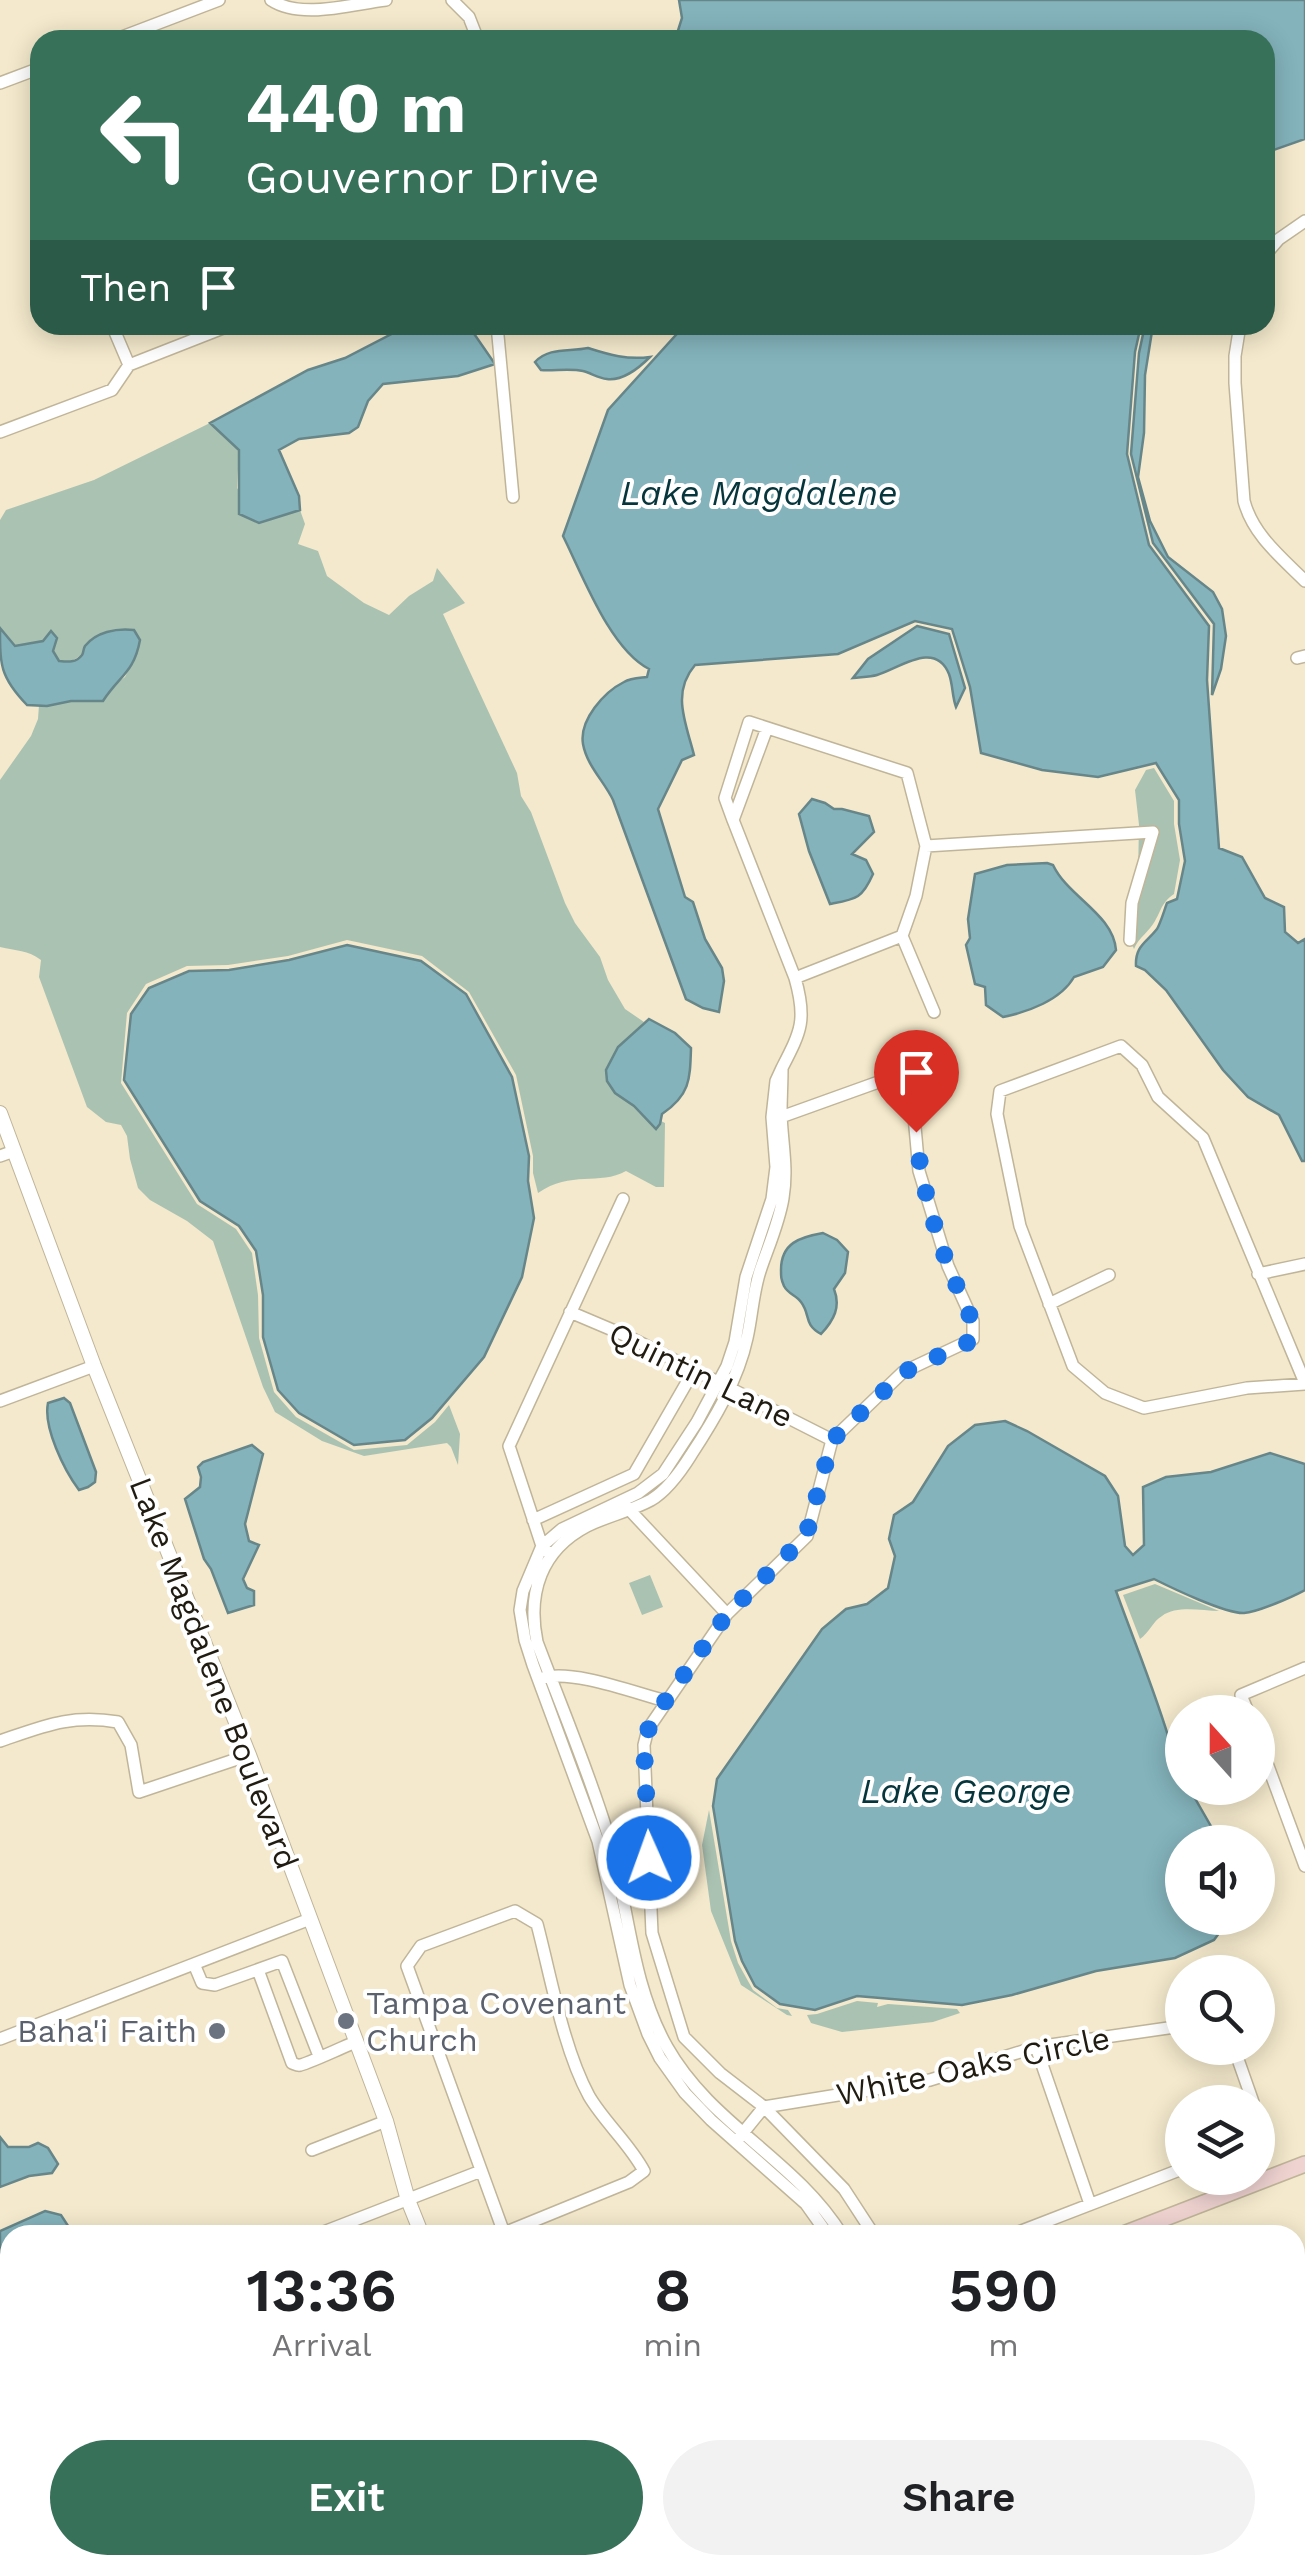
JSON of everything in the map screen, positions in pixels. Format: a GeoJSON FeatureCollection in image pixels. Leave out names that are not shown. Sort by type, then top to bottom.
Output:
{"type":"FeatureCollection","features":[{"type":"Feature","properties":{"kind":"main road"},"geometry":{"type":"LineString","coordinates":[[1151,2225],[1305,2164]]}},
{"type":"Feature","properties":{"kind":"street"},"geometry":{"type":"LineString","coordinates":[[140,30],[220,0]]}},
{"type":"Feature","properties":{"kind":"street"},"geometry":{"type":"LineString","coordinates":[[272,0],[281,7],[300,11],[386,0]]}},
{"type":"Feature","properties":{"kind":"street"},"geometry":{"type":"LineString","coordinates":[[452,0],[469,17],[474,30]]}},
{"type":"Feature","properties":{"kind":"street"},"geometry":{"type":"LineString","coordinates":[[0,83],[30,72]]}},
{"type":"Feature","properties":{"kind":"street"},"geometry":{"type":"LineString","coordinates":[[1275,243],[1305,221]]}},
{"type":"Feature","properties":{"kind":"street"},"geometry":{"type":"LineString","coordinates":[[116,335],[129,366]]}},
{"type":"Feature","properties":{"kind":"street"},"geometry":{"type":"LineString","coordinates":[[0,432],[112,390],[129,366],[205,335]]}},
{"type":"Feature","properties":{"kind":"street"},"geometry":{"type":"LineString","coordinates":[[499,335],[513,497]]}},
{"type":"Feature","properties":{"kind":"street"},"geometry":{"type":"LineString","coordinates":[[1238,335],[1235,356],[1244,501],[1259,534],[1305,581]]}},
{"type":"Feature","properties":{"kind":"street"},"geometry":{"type":"LineString","coordinates":[[835,2225],[819,2201],[685,2093],[660,2058],[641,2021],[598,1841],[544,1678],[525,1640],[520,1610],[522,1591],[546,1550],[626,1505],[650,1500],[670,1484],[691,1456],[746,1342],[759,1275],[783,1200],[786,1157],[777,1117],[776,1081],[798,1036],[803,1004],[724,798],[749,722],[908,773],[926,846],[916,896],[902,936],[934,1012]]}},
{"type":"Feature","properties":{"kind":"street"},"geometry":{"type":"LineString","coordinates":[[733,820],[767,728]]}},
{"type":"Feature","properties":{"kind":"street"},"geometry":{"type":"LineString","coordinates":[[926,846],[1153,832],[1132,903],[1130,940]]}},
{"type":"Feature","properties":{"kind":"street"},"geometry":{"type":"LineString","coordinates":[[795,978],[902,936]]}},
{"type":"Feature","properties":{"kind":"street"},"geometry":{"type":"LineString","coordinates":[[1121,1046],[1142,1065],[1158,1097],[1203,1138],[1305,1383],[1247,1388],[1144,1408],[1105,1393],[1073,1366],[1049,1304],[1020,1226],[997,1114],[1000,1092],[1121,1046]]}},
{"type":"Feature","properties":{"kind":"street"},"geometry":{"type":"LineString","coordinates":[[777,1117],[898,1075],[912,1094],[920,1170],[948,1266],[974,1321],[973,1340],[904,1372],[832,1440],[806,1536],[727,1614],[648,1730],[644,1746],[652,1932],[684,2038],[764,2108],[844,2189],[867,2225]]}},
{"type":"Feature","properties":{"kind":"street","name":"Lake Magdalene Boulevard"},"geometry":{"type":"LineString","coordinates":[[0,1113],[7,1153],[249,1755],[386,2122],[418,2225]]}},
{"type":"Feature","properties":{"kind":"street"},"geometry":{"type":"LineString","coordinates":[[546,1550],[508,1446],[623,1200]]}},
{"type":"Feature","properties":{"kind":"street"},"geometry":{"type":"LineString","coordinates":[[1258,1274],[1305,1264]]}},
{"type":"Feature","properties":{"kind":"street"},"geometry":{"type":"LineString","coordinates":[[1049,1304],[1109,1276]]}},
{"type":"Feature","properties":{"kind":"street","name":"Quintin Lane"},"geometry":{"type":"LineString","coordinates":[[570,1312],[629,1337],[832,1440]]}},
{"type":"Feature","properties":{"kind":"street"},"geometry":{"type":"LineString","coordinates":[[0,1401],[94,1366]]}},
{"type":"Feature","properties":{"kind":"street"},"geometry":{"type":"LineString","coordinates":[[533,1520],[634,1474],[694,1370]]}},
{"type":"Feature","properties":{"kind":"street"},"geometry":{"type":"LineString","coordinates":[[626,1505],[727,1614]]}},
{"type":"Feature","properties":{"kind":"street"},"geometry":{"type":"LineString","coordinates":[[1241,1695],[1305,1668]]}},
{"type":"Feature","properties":{"kind":"street"},"geometry":{"type":"LineString","coordinates":[[544,1678],[570,1676],[666,1700]]}},
{"type":"Feature","properties":{"kind":"street"},"geometry":{"type":"LineString","coordinates":[[0,1742],[64,1720],[96,1718],[118,1722],[131,1746],[140,1792],[249,1755]]}},
{"type":"Feature","properties":{"kind":"street"},"geometry":{"type":"LineString","coordinates":[[1275,1785],[1305,1866]]}},
{"type":"Feature","properties":{"kind":"street"},"geometry":{"type":"LineString","coordinates":[[502,2225],[407,1966],[421,1946],[515,1911],[537,1924],[568,2042],[588,2093],[644,2171],[629,2182],[526,2225]]}},
{"type":"Feature","properties":{"kind":"street"},"geometry":{"type":"LineString","coordinates":[[0,2038],[310,1919]]}},
{"type":"Feature","properties":{"kind":"street"},"geometry":{"type":"LineString","coordinates":[[624,1938],[652,1932]]}},
{"type":"Feature","properties":{"kind":"street"},"geometry":{"type":"LineString","coordinates":[[194,1964],[202,1983],[214,1985],[282,1962],[319,2056]]}},
{"type":"Feature","properties":{"kind":"street"},"geometry":{"type":"LineString","coordinates":[[258,1970],[292,2064],[305,2065],[356,2042]]}},
{"type":"Feature","properties":{"kind":"street","name":"White Oaks Circle"},"geometry":{"type":"LineString","coordinates":[[764,2108],[930,2080],[1036,2048],[1165,2029]]}},
{"type":"Feature","properties":{"kind":"street"},"geometry":{"type":"LineString","coordinates":[[1036,2048],[1090,2204]]}},
{"type":"Feature","properties":{"kind":"street"},"geometry":{"type":"LineString","coordinates":[[739,2137],[764,2108]]}},
{"type":"Feature","properties":{"kind":"street"},"geometry":{"type":"LineString","coordinates":[[312,2150],[386,2122]]}},
{"type":"Feature","properties":{"kind":"street"},"geometry":{"type":"LineString","coordinates":[[739,2137],[806,2204],[821,2225]]}},
{"type":"Feature","properties":{"kind":"street"},"geometry":{"type":"LineString","coordinates":[[342,2225],[481,2172]]}},
{"type":"Feature","properties":{"kind":"street"},"geometry":{"type":"LineString","coordinates":[[1037,2225],[1165,2175]]}},
{"type":"Feature","properties":{"kind":"green space"},"geometry":{"type":"Polygon","coordinates":[[[210,423],[239,450],[237,488],[259,523],[300,510],[305,524],[298,544],[318,551],[327,576],[364,603],[389,615],[433,581],[437,568],[465,603],[443,614],[517,773],[521,796],[531,812],[565,903],[600,957],[625,1009],[644,1022],[618,1047],[615,1093],[655,1128],[661,1121],[665,1123],[664,1187],[656,1187],[626,1171],[606,1178],[562,1182],[538,1193],[516,1075],[469,992],[422,956],[347,940],[288,956],[228,965],[187,966],[146,984],[127,1013],[121,1083],[197,1204],[236,1229],[252,1253],[259,1338],[274,1392],[296,1417],[354,1450],[407,1445],[449,1405],[460,1434],[458,1465],[447,1443],[364,1456],[322,1441],[275,1412],[213,1241],[138,1188],[121,1125],[106,1122],[87,1107],[39,977],[41,960],[0,947],[0,780],[31,736],[39,705],[103,701],[125,677],[138,651],[118,629],[99,636],[79,656],[66,662],[59,662],[53,651],[50,631],[44,641],[15,646],[0,628],[0,520],[6,510],[94,480],[210,423]]]}},
{"type":"Feature","properties":{"kind":"green space"},"geometry":{"type":"Polygon","coordinates":[[[1154,768],[1174,801],[1180,860],[1174,894],[1134,949],[1128,935],[1138,875],[1135,790],[1146,770],[1154,768]]]}},
{"type":"Feature","properties":{"kind":"green space"},"geometry":{"type":"Polygon","coordinates":[[[650,1575],[663,1607],[642,1615],[629,1583],[650,1575]]]}},
{"type":"Feature","properties":{"kind":"green space"},"geometry":{"type":"Polygon","coordinates":[[[1155,1584],[1219,1611],[1168,1613],[1140,1639],[1123,1595],[1155,1584]]]}},
{"type":"Feature","properties":{"kind":"green space"},"geometry":{"type":"Polygon","coordinates":[[[709,1810],[738,1963],[753,1990],[792,2016],[787,2015],[741,1985],[711,1911],[702,1845],[709,1810]]]}},
{"type":"Feature","properties":{"kind":"green space"},"geometry":{"type":"Polygon","coordinates":[[[857,2001],[878,2003],[877,2007],[888,2004],[957,2009],[960,2013],[933,2022],[842,2032],[811,2023],[807,2015],[857,2001]]]}},
{"type":"Feature","properties":{"kind":"water"},"geometry":{"type":"Polygon","coordinates":[[[679,0],[1305,0],[1305,139],[1275,150],[1275,30],[678,30],[682,18],[679,0]]]}},
{"type":"Feature","properties":{"kind":"water"},"geometry":{"type":"Polygon","coordinates":[[[390,335],[475,335],[495,364],[458,376],[383,384],[368,401],[358,427],[349,433],[299,439],[279,450],[299,496],[300,510],[259,523],[239,514],[239,450],[210,423],[308,370],[345,358],[390,335]]]}},
{"type":"Feature","properties":{"kind":"water","name":"Lake Magdalene"},"geometry":{"type":"Polygon","coordinates":[[[676,335],[1139,335],[1127,454],[1149,545],[1209,626],[1207,680],[1219,848],[1242,857],[1265,898],[1284,907],[1285,932],[1298,943],[1305,939],[1305,1161],[1279,1115],[1248,1097],[1223,1070],[1166,990],[1136,966],[1139,949],[1157,929],[1167,903],[1177,899],[1185,861],[1179,800],[1156,763],[1098,777],[1042,770],[981,753],[970,687],[952,629],[915,621],[838,654],[695,665],[682,697],[694,755],[682,760],[658,809],[685,897],[693,902],[724,981],[719,1012],[686,999],[613,800],[583,744],[589,716],[601,700],[624,682],[647,677],[649,669],[635,659],[610,629],[563,536],[608,410],[676,335]]]}},
{"type":"Feature","properties":{"kind":"water"},"geometry":{"type":"Polygon","coordinates":[[[1143,335],[1151,335],[1138,477],[1150,521],[1168,557],[1213,592],[1222,609],[1226,636],[1212,695],[1214,624],[1153,543],[1131,454],[1143,335]]]}},
{"type":"Feature","properties":{"kind":"water"},"geometry":{"type":"Polygon","coordinates":[[[588,348],[619,356],[650,357],[630,373],[613,379],[578,370],[541,370],[535,362],[553,352],[588,348]]]}},
{"type":"Feature","properties":{"kind":"water"},"geometry":{"type":"Polygon","coordinates":[[[917,626],[949,634],[965,688],[956,707],[949,674],[935,659],[916,659],[877,675],[853,678],[868,659],[917,626]]]}},
{"type":"Feature","properties":{"kind":"water"},"geometry":{"type":"Polygon","coordinates":[[[0,628],[15,646],[43,641],[51,631],[57,638],[53,651],[59,661],[77,659],[90,641],[107,632],[134,630],[140,640],[130,667],[103,701],[27,705],[3,670],[0,628]]]}},
{"type":"Feature","properties":{"kind":"water"},"geometry":{"type":"Polygon","coordinates":[[[812,799],[834,809],[869,816],[874,832],[852,854],[866,860],[873,874],[865,889],[852,899],[830,904],[799,814],[812,799]]]}},
{"type":"Feature","properties":{"kind":"water"},"geometry":{"type":"Polygon","coordinates":[[[1047,863],[1107,926],[1116,950],[1103,967],[1074,977],[1052,998],[1003,1017],[986,1005],[985,987],[975,984],[966,945],[970,938],[968,919],[975,874],[1007,865],[1047,863]]]}},
{"type":"Feature","properties":{"kind":"water"},"geometry":{"type":"Polygon","coordinates":[[[347,945],[421,961],[466,994],[512,1077],[529,1156],[528,1181],[534,1218],[522,1277],[484,1357],[432,1418],[405,1440],[354,1445],[299,1413],[278,1390],[263,1337],[263,1295],[256,1251],[239,1226],[200,1201],[124,1080],[131,1014],[149,988],[189,971],[229,970],[347,945]]]}},
{"type":"Feature","properties":{"kind":"water"},"geometry":{"type":"Polygon","coordinates":[[[649,1019],[675,1033],[691,1048],[687,1086],[662,1114],[656,1129],[615,1093],[607,1081],[606,1070],[618,1047],[649,1019]]]}},
{"type":"Feature","properties":{"kind":"water"},"geometry":{"type":"Polygon","coordinates":[[[823,1233],[848,1252],[845,1273],[834,1289],[835,1313],[821,1334],[809,1323],[801,1302],[786,1289],[781,1270],[788,1247],[823,1233]]]}},
{"type":"Feature","properties":{"kind":"water"},"geometry":{"type":"Polygon","coordinates":[[[64,1398],[70,1403],[96,1472],[95,1482],[79,1490],[61,1460],[47,1413],[48,1403],[64,1398]]]}},
{"type":"Feature","properties":{"kind":"water","name":"Lake George"},"geometry":{"type":"Polygon","coordinates":[[[1005,1421],[1105,1476],[1118,1496],[1125,1546],[1133,1555],[1144,1545],[1143,1487],[1166,1477],[1211,1472],[1270,1453],[1305,1464],[1305,1590],[1244,1613],[1212,1605],[1154,1579],[1116,1591],[1165,1725],[1165,1805],[1199,1805],[1210,1825],[1165,1825],[1165,1935],[1218,1935],[1182,1955],[1165,1955],[1165,1960],[1096,1971],[962,2005],[857,1996],[815,2010],[780,2004],[755,1986],[735,1941],[713,1806],[717,1779],[822,1629],[846,1609],[867,1604],[888,1588],[895,1556],[889,1539],[894,1515],[913,1502],[948,1446],[975,1425],[1005,1421]]]}},
{"type":"Feature","properties":{"kind":"water"},"geometry":{"type":"Polygon","coordinates":[[[252,1445],[263,1454],[245,1524],[249,1541],[259,1545],[243,1579],[247,1588],[254,1591],[254,1605],[228,1613],[204,1559],[185,1499],[200,1487],[198,1467],[203,1462],[252,1445]]]}},
{"type":"Feature","properties":{"kind":"water"},"geometry":{"type":"Polygon","coordinates":[[[0,2137],[8,2147],[38,2143],[48,2148],[58,2164],[52,2173],[29,2176],[0,2187],[0,2137]]]}},
{"type":"Feature","properties":{"kind":"water"},"geometry":{"type":"Polygon","coordinates":[[[45,2211],[61,2215],[68,2225],[14,2225],[45,2211]]]}},
{"type":"Feature","properties":{"kind":"place","name":"Tampa Covenant Church"},"geometry":{"type":"Point","coordinates":[346,2021]}},
{"type":"Feature","properties":{"kind":"place","name":"Baha'i Faith"},"geometry":{"type":"Point","coordinates":[217,2031]}},
{"type":"Feature","properties":{"kind":"route"},"geometry":{"type":"LineString","coordinates":[[649,1858],[644,1746],[648,1730],[666,1700],[727,1614],[806,1536],[832,1440],[904,1372],[973,1340],[974,1321],[948,1266],[920,1170],[916,1132]]}}]}
